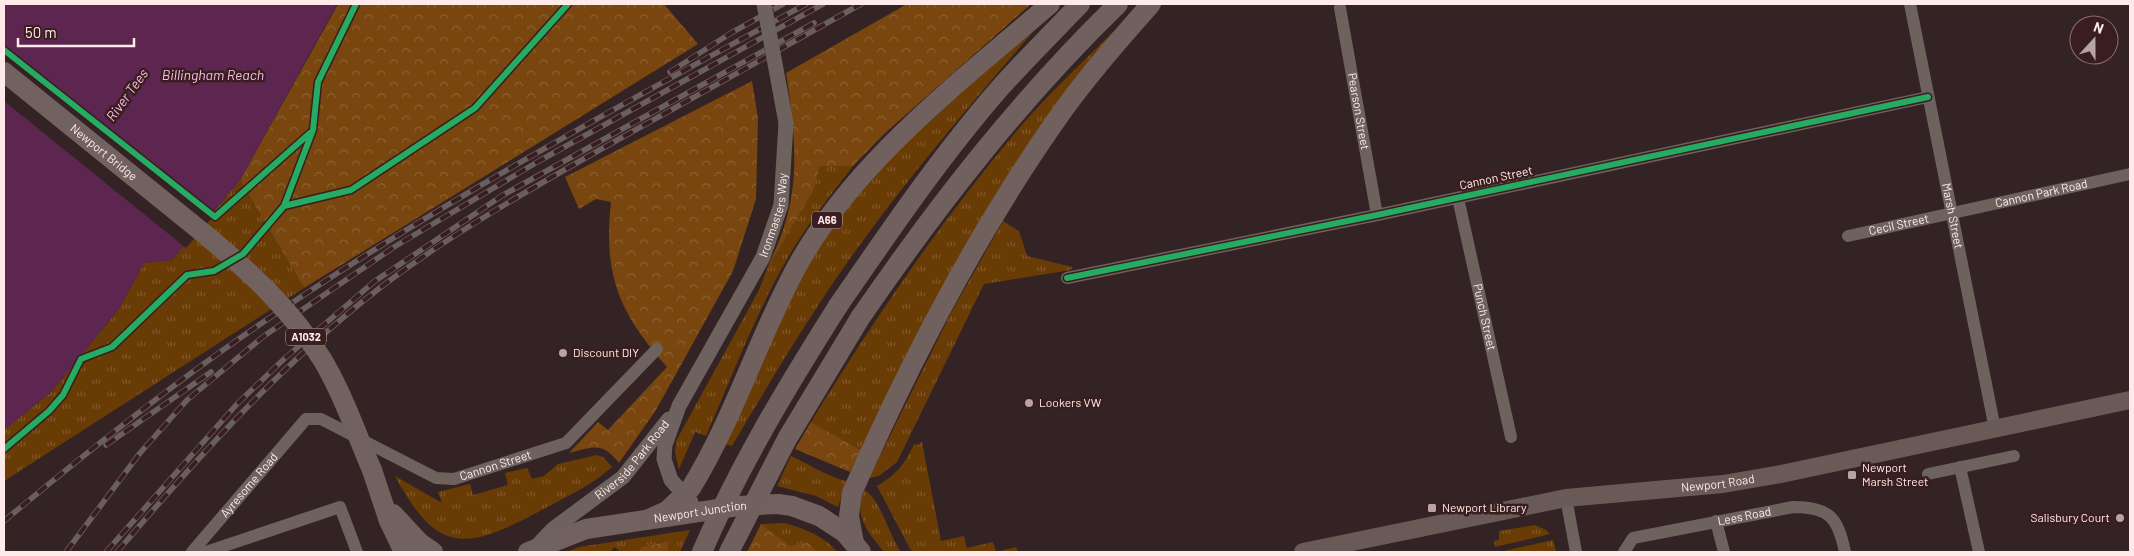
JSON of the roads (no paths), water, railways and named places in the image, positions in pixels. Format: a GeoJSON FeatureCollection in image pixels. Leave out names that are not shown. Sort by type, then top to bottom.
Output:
{"type":"FeatureCollection","features":[{"type":"Feature","properties":{"kind":"highway","name":"A66"},"geometry":{"type":"LineString","coordinates":[[649,519],[667,511],[685,496],[696,479],[795,269],[830,214],[858,178],[943,97],[1050,4]]}},
{"type":"Feature","properties":{"kind":"highway"},"geometry":{"type":"LineString","coordinates":[[702,552],[716,520],[766,425],[838,306],[892,227],[999,89],[1080,4]]}},
{"type":"Feature","properties":{"kind":"highway"},"geometry":{"type":"LineString","coordinates":[[728,552],[787,439],[860,318],[919,233],[994,138],[1118,4]]}},
{"type":"Feature","properties":{"kind":"highway"},"geometry":{"type":"LineString","coordinates":[[858,548],[849,516],[852,493],[950,290],[1012,186],[1065,108],[1151,4]]}},
{"type":"Feature","properties":{"kind":"main road","name":"Newport Bridge"},"geometry":{"type":"LineString","coordinates":[[4,72],[252,273],[278,300],[321,359],[338,391],[372,470],[381,496]]}},
{"type":"Feature","properties":{"kind":"main road","name":"Newport Road"},"geometry":{"type":"LineString","coordinates":[[1303,552],[1566,498],[1723,484],[1790,473],[2130,400]]}},
{"type":"Feature","properties":{"kind":"main road","name":"A1032"},"geometry":{"type":"LineString","coordinates":[[381,496],[389,521],[404,552]]}},
{"type":"Feature","properties":{"kind":"main road","name":"A1032"},"geometry":{"type":"LineString","coordinates":[[381,496],[407,530],[434,552]]}},
{"type":"Feature","properties":{"kind":"main road","name":"Newport Junction"},"geometry":{"type":"LineString","coordinates":[[530,551],[586,529],[762,504],[792,506],[819,516],[833,524],[858,548]]}},
{"type":"Feature","properties":{"kind":"street","name":"Ironmasters Way"},"geometry":{"type":"LineString","coordinates":[[679,406],[762,257],[781,205],[786,123],[764,4]]}},
{"type":"Feature","properties":{"kind":"street","name":"Marsh Street"},"geometry":{"type":"LineString","coordinates":[[1910,4],[1995,429]]}},
{"type":"Feature","properties":{"kind":"street","name":"Pearson Street"},"geometry":{"type":"LineString","coordinates":[[1340,8],[1377,215]]}},
{"type":"Feature","properties":{"kind":"street","name":"Cannon Street"},"geometry":{"type":"LineString","coordinates":[[1067,278],[1458,198],[1928,97]]}},
{"type":"Feature","properties":{"kind":"street","name":"Cannon Park Road"},"geometry":{"type":"LineString","coordinates":[[1951,213],[2130,174]]}},
{"type":"Feature","properties":{"kind":"street","name":"Punch Street"},"geometry":{"type":"LineString","coordinates":[[1458,198],[1511,437]]}},
{"type":"Feature","properties":{"kind":"street","name":"Cecil Street"},"geometry":{"type":"LineString","coordinates":[[1848,236],[1951,213]]}},
{"type":"Feature","properties":{"kind":"street","name":"Cannon Street"},"geometry":{"type":"LineString","coordinates":[[306,419],[321,419],[436,478],[454,479],[566,443],[657,349]]}},
{"type":"Feature","properties":{"kind":"street","name":"Riverside Park Road"},"geometry":{"type":"LineString","coordinates":[[679,406],[668,432],[664,459],[671,480],[685,496],[703,511]]}},
{"type":"Feature","properties":{"kind":"street","name":"Riverside Park Road"},"geometry":{"type":"LineString","coordinates":[[530,551],[553,530],[623,477],[679,406]]}},
{"type":"Feature","properties":{"kind":"street","name":"Ayresome Road"},"geometry":{"type":"LineString","coordinates":[[192,552],[306,419]]}},
{"type":"Feature","properties":{"kind":"street"},"geometry":{"type":"LineString","coordinates":[[1928,474],[2014,456]]}},
{"type":"Feature","properties":{"kind":"street"},"geometry":{"type":"LineString","coordinates":[[1960,467],[1979,552]]}},
{"type":"Feature","properties":{"kind":"street"},"geometry":{"type":"LineString","coordinates":[[1566,498],[1576,552]]}},
{"type":"Feature","properties":{"kind":"street","name":"Lees Road"},"geometry":{"type":"LineString","coordinates":[[1624,552],[1633,538],[1793,507],[1809,507],[1823,511],[1838,524],[1845,552]]}},
{"type":"Feature","properties":{"kind":"street"},"geometry":{"type":"LineString","coordinates":[[206,552],[340,508],[357,552]]}},
{"type":"Feature","properties":{"kind":"street"},"geometry":{"type":"LineString","coordinates":[[1716,522],[1724,552]]}},
{"type":"Feature","properties":{"kind":"water"},"geometry":{"type":"Polygon","coordinates":[[[4,4],[337,4],[240,180],[172,260],[144,263],[119,309],[51,392],[4,430],[4,4]]]}},
{"type":"Feature","properties":{"kind":"railway"},"geometry":{"type":"LineString","coordinates":[[670,72],[731,33],[783,4]]}},
{"type":"Feature","properties":{"kind":"railway"},"geometry":{"type":"LineString","coordinates":[[4,521],[151,403],[243,336],[311,290],[520,162],[806,4]]}},
{"type":"Feature","properties":{"kind":"railway"},"geometry":{"type":"LineString","coordinates":[[66,552],[140,453],[187,400],[264,336],[394,247],[539,161],[823,4]]}},
{"type":"Feature","properties":{"kind":"railway"},"geometry":{"type":"LineString","coordinates":[[117,552],[178,481],[242,413],[309,348],[381,287],[462,231],[518,197],[861,4]]}},
{"type":"Feature","properties":{"kind":"railway"},"geometry":{"type":"LineString","coordinates":[[106,552],[237,404],[284,359],[375,281],[503,195],[814,23]]}},
{"type":"Feature","properties":{"kind":"railway"},"geometry":{"type":"LineString","coordinates":[[106,445],[211,372]]}},
{"type":"Feature","properties":{"kind":"place","name":"Discount DIY"},"geometry":{"type":"Point","coordinates":[563,353]}},
{"type":"Feature","properties":{"kind":"place","name":"Lookers VW"},"geometry":{"type":"Point","coordinates":[1029,403]}},
{"type":"Feature","properties":{"kind":"place","name":"Newport Marsh Street"},"geometry":{"type":"Point","coordinates":[1852,475]}},
{"type":"Feature","properties":{"kind":"place","name":"Newport Library"},"geometry":{"type":"Point","coordinates":[1432,508]}},
{"type":"Feature","properties":{"kind":"place","name":"Salisbury Court"},"geometry":{"type":"Point","coordinates":[2120,518]}},
{"type":"Feature","properties":{"kind":"water label","name":"Billingham Reach"},"geometry":{"type":"Point","coordinates":[213,75]}},
{"type":"Feature","properties":{"kind":"water label","name":"River Tees"},"geometry":{"type":"Point","coordinates":[127,95]}}]}
